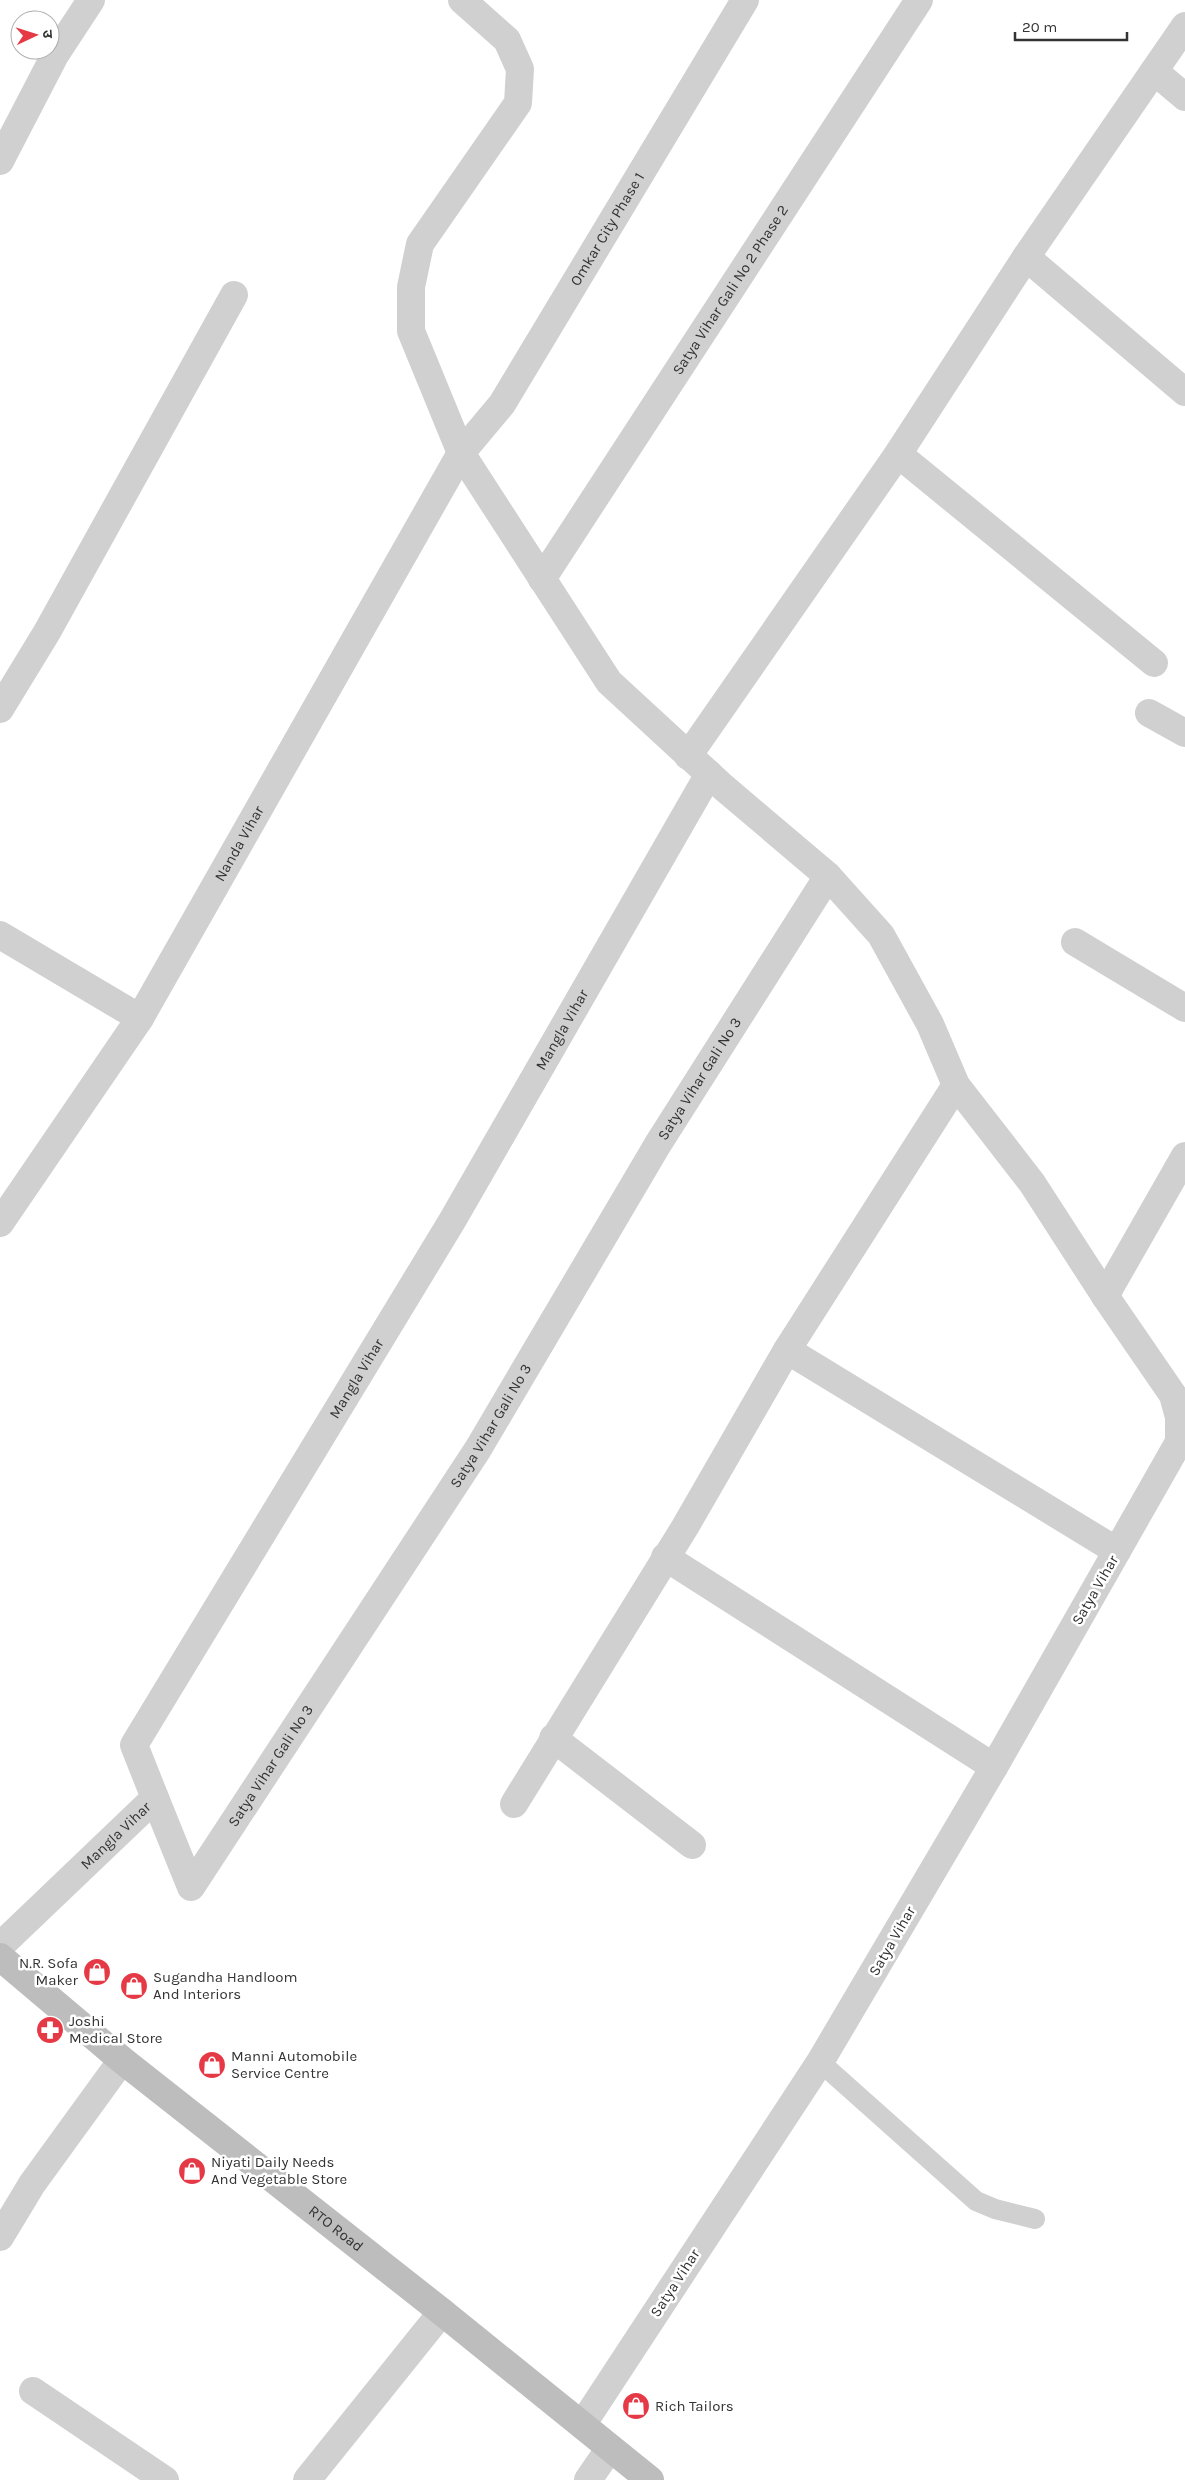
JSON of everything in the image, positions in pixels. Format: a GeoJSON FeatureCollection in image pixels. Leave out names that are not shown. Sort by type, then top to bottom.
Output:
{"type":"FeatureCollection","features":[{"type":"Feature","properties":{"kind":"street"},"geometry":{"type":"LineString","coordinates":[[0,162],[55,55],[91,0]]}},
{"type":"Feature","properties":{"kind":"street","name":"Omkar City Phase 1"},"geometry":{"type":"LineString","coordinates":[[461,453],[502,404],[745,0]]}},
{"type":"Feature","properties":{"kind":"street","name":"Satya Vihar Gali No 2 Phase 2"},"geometry":{"type":"LineString","coordinates":[[542,579],[919,0]]}},
{"type":"Feature","properties":{"kind":"street"},"geometry":{"type":"LineString","coordinates":[[469,2],[507,40],[520,69],[518,103],[420,244],[411,287],[411,331],[461,453],[609,682],[688,756],[828,876],[880,935],[930,1024],[956,1085],[1032,1183],[1105,1296],[1173,1395],[1179,1417],[1182,1443]]}},
{"type":"Feature","properties":{"kind":"street"},"geometry":{"type":"LineString","coordinates":[[688,756],[898,454],[1026,257],[1185,26]]}},
{"type":"Feature","properties":{"kind":"street"},"geometry":{"type":"LineString","coordinates":[[1154,71],[1185,96]]}},
{"type":"Feature","properties":{"kind":"street"},"geometry":{"type":"LineString","coordinates":[[1026,257],[1185,392]]}},
{"type":"Feature","properties":{"kind":"street"},"geometry":{"type":"LineString","coordinates":[[0,709],[47,632],[234,295]]}},
{"type":"Feature","properties":{"kind":"street","name":"Nanda Vihar"},"geometry":{"type":"LineString","coordinates":[[0,1223],[140,1018],[461,453]]}},
{"type":"Feature","properties":{"kind":"street"},"geometry":{"type":"LineString","coordinates":[[898,454],[1154,664]]}},
{"type":"Feature","properties":{"kind":"street"},"geometry":{"type":"LineString","coordinates":[[1149,713],[1185,733]]}},
{"type":"Feature","properties":{"kind":"street","name":"Mangla Vihar"},"geometry":{"type":"LineString","coordinates":[[0,1946],[155,1798],[134,1745],[452,1221],[709,774]]}},
{"type":"Feature","properties":{"kind":"street","name":"Satya Vihar Gali No 3"},"geometry":{"type":"LineString","coordinates":[[155,1798],[191,1887],[478,1449],[658,1144],[828,876]]}},
{"type":"Feature","properties":{"kind":"street"},"geometry":{"type":"LineString","coordinates":[[0,935],[140,1018]]}},
{"type":"Feature","properties":{"kind":"street"},"geometry":{"type":"LineString","coordinates":[[1076,942],[1185,1008]]}},
{"type":"Feature","properties":{"kind":"street"},"geometry":{"type":"LineString","coordinates":[[514,1804],[685,1527],[787,1350],[956,1085]]}},
{"type":"Feature","properties":{"kind":"street"},"geometry":{"type":"LineString","coordinates":[[1105,1296],[1185,1156]]}},
{"type":"Feature","properties":{"kind":"street"},"geometry":{"type":"LineString","coordinates":[[787,1350],[1117,1551]]}},
{"type":"Feature","properties":{"kind":"street","name":"Satya Vihar"},"geometry":{"type":"LineString","coordinates":[[582,2425],[820,2062],[994,1767],[1117,1551],[1182,1443]]}},
{"type":"Feature","properties":{"kind":"street"},"geometry":{"type":"LineString","coordinates":[[665,1557],[994,1767]]}},
{"type":"Feature","properties":{"kind":"street"},"geometry":{"type":"LineString","coordinates":[[553,1738],[692,1845]]}},
{"type":"Feature","properties":{"kind":"street","name":"RTO Road"},"geometry":{"type":"LineString","coordinates":[[0,1957],[122,2060],[442,2312],[650,2480]]}},
{"type":"Feature","properties":{"kind":"street"},"geometry":{"type":"LineString","coordinates":[[0,2237],[32,2184],[122,2060]]}},
{"type":"Feature","properties":{"kind":"street"},"geometry":{"type":"LineString","coordinates":[[307,2480],[442,2312]]}},
{"type":"Feature","properties":{"kind":"street"},"geometry":{"type":"LineString","coordinates":[[32,2392],[165,2480]]}},
{"type":"Feature","properties":{"kind":"street"},"geometry":{"type":"LineString","coordinates":[[588,2480],[610,2448]]}},
{"type":"Feature","properties":{"kind":"lane"},"geometry":{"type":"LineString","coordinates":[[820,2062],[976,2201],[995,2209],[1034,2219]]}},
{"type":"Feature","properties":{"kind":"place","name":"N.R. Sofa Maker"},"geometry":{"type":"Point","coordinates":[97,1972]}},
{"type":"Feature","properties":{"kind":"place","name":"Sugandha Handloom And Interiors"},"geometry":{"type":"Point","coordinates":[134,1986]}},
{"type":"Feature","properties":{"kind":"place","name":"Joshi Medical Store"},"geometry":{"type":"Point","coordinates":[50,2030]}},
{"type":"Feature","properties":{"kind":"place","name":"Manni Automobile Service Centre"},"geometry":{"type":"Point","coordinates":[212,2065]}},
{"type":"Feature","properties":{"kind":"place","name":"Niyati Daily Needs And Vegetable Store"},"geometry":{"type":"Point","coordinates":[192,2171]}},
{"type":"Feature","properties":{"kind":"place","name":"Rich Tailors"},"geometry":{"type":"Point","coordinates":[636,2406]}}]}
